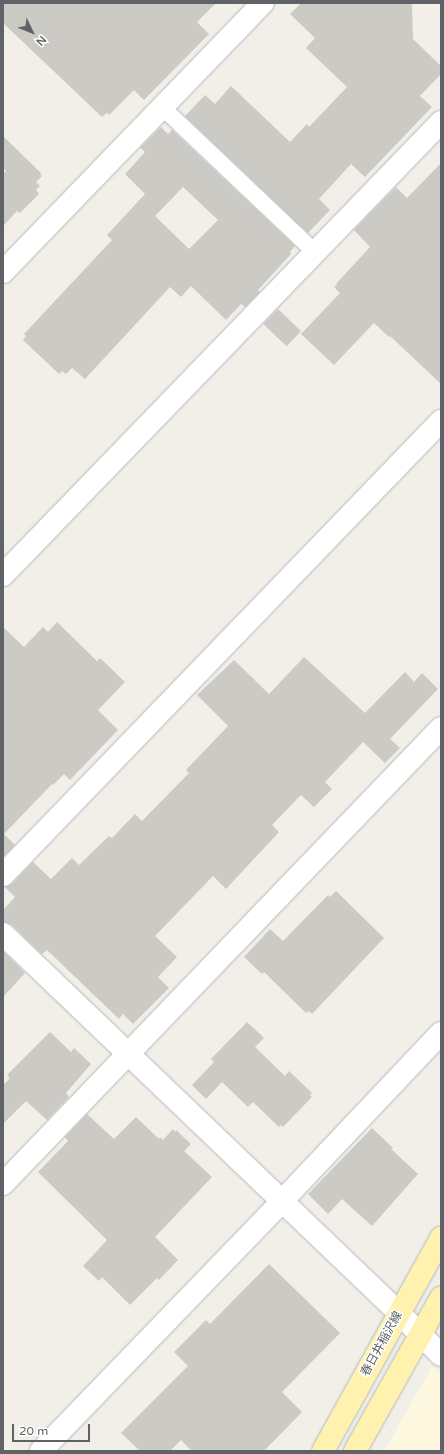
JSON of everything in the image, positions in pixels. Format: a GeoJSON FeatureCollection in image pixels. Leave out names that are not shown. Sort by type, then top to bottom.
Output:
{"type":"FeatureCollection","features":[{"type":"Feature","properties":{"kind":"main road","name":"春日井稲沢線"},"geometry":{"type":"LineString","coordinates":[[323,1451],[441,1238]]}},
{"type":"Feature","properties":{"kind":"main road"},"geometry":{"type":"LineString","coordinates":[[356,1451],[441,1298]]}},
{"type":"Feature","properties":{"kind":"street"},"geometry":{"type":"LineString","coordinates":[[3,272],[263,3]]}},
{"type":"Feature","properties":{"kind":"street"},"geometry":{"type":"LineString","coordinates":[[3,575],[441,122]]}},
{"type":"Feature","properties":{"kind":"street"},"geometry":{"type":"LineString","coordinates":[[3,875],[441,421]]}},
{"type":"Feature","properties":{"kind":"street"},"geometry":{"type":"LineString","coordinates":[[3,1184],[441,728]]}},
{"type":"Feature","properties":{"kind":"street"},"geometry":{"type":"LineString","coordinates":[[3,934],[283,1200],[441,1355]]}},
{"type":"Feature","properties":{"kind":"street"},"geometry":{"type":"LineString","coordinates":[[41,1451],[283,1200],[441,1033]]}},
{"type":"Feature","properties":{"kind":"lane"},"geometry":{"type":"LineString","coordinates":[[162,107],[315,252]]}},
{"type":"Feature","properties":{"kind":"shaded area"},"geometry":{"type":"Polygon","coordinates":[[[432,1367],[441,1375],[441,1451],[384,1451],[432,1367]]]}},
{"type":"Feature","properties":{"kind":"building"},"geometry":{"type":"Polygon","coordinates":[[[3,3],[216,3],[197,22],[209,34],[144,100],[134,90],[109,115],[107,113],[102,117],[3,23],[3,3]]]}},
{"type":"Feature","properties":{"kind":"building"},"geometry":{"type":"Polygon","coordinates":[[[301,3],[412,3],[413,39],[441,66],[441,74],[420,96],[432,107],[365,177],[351,164],[319,199],[330,210],[308,233],[185,116],[205,95],[215,104],[231,86],[290,142],[307,124],[309,127],[347,87],[306,48],[315,38],[290,14],[301,3]]]}},
{"type":"Feature","properties":{"kind":"building"},"geometry":{"type":"Polygon","coordinates":[[[161,127],[168,134],[172,130],[295,246],[290,252],[291,254],[258,290],[260,292],[245,307],[241,304],[226,320],[191,286],[181,297],[170,287],[85,379],[72,368],[66,374],[62,371],[59,374],[23,340],[26,336],[24,334],[112,240],[107,235],[145,194],[125,174],[145,152],[140,148],[161,127]],[[183,187],[155,216],[189,249],[218,220],[183,187]]]}},
{"type":"Feature","properties":{"kind":"building"},"geometry":{"type":"Polygon","coordinates":[[[3,136],[41,173],[40,174],[42,176],[36,182],[40,186],[36,190],[39,194],[20,213],[17,211],[3,226],[3,174],[6,171],[3,167],[3,136]]]}},
{"type":"Feature","properties":{"kind":"building"},"geometry":{"type":"Polygon","coordinates":[[[441,163],[441,384],[374,323],[334,365],[301,334],[340,293],[334,287],[370,247],[354,230],[396,187],[407,198],[441,163]]]}},
{"type":"Feature","properties":{"kind":"building"},"geometry":{"type":"Polygon","coordinates":[[[278,309],[301,331],[286,346],[263,324],[278,309]]]}},
{"type":"Feature","properties":{"kind":"building"},"geometry":{"type":"Polygon","coordinates":[[[57,622],[97,661],[100,658],[125,682],[98,710],[118,730],[70,780],[64,774],[53,785],[52,784],[4,834],[15,845],[3,857],[3,627],[24,647],[43,627],[48,632],[57,622]]]}},
{"type":"Feature","properties":{"kind":"building"},"geometry":{"type":"Polygon","coordinates":[[[304,657],[365,713],[405,672],[414,682],[422,673],[438,689],[390,739],[400,748],[385,763],[363,742],[325,782],[332,789],[314,807],[301,795],[272,825],[279,832],[226,889],[213,876],[155,936],[177,957],[158,977],[169,988],[133,1024],[123,1014],[119,1019],[47,950],[42,954],[12,925],[3,922],[3,910],[15,897],[5,887],[12,884],[33,862],[51,879],[72,858],[79,865],[109,836],[112,838],[135,814],[142,821],[189,773],[186,770],[228,726],[197,695],[234,660],[269,694],[304,657]]]}},
{"type":"Feature","properties":{"kind":"building"},"geometry":{"type":"Polygon","coordinates":[[[336,891],[384,938],[312,1014],[309,1011],[306,1013],[264,972],[262,974],[244,957],[270,929],[283,941],[328,895],[330,897],[336,891]]]}},
{"type":"Feature","properties":{"kind":"building"},"geometry":{"type":"Polygon","coordinates":[[[3,951],[25,973],[3,997],[3,951]]]}},
{"type":"Feature","properties":{"kind":"building"},"geometry":{"type":"Polygon","coordinates":[[[247,1022],[264,1038],[255,1047],[285,1076],[289,1071],[312,1093],[310,1095],[312,1097],[283,1127],[281,1125],[279,1127],[253,1102],[248,1107],[222,1082],[206,1099],[192,1085],[214,1062],[211,1059],[247,1022]]]}},
{"type":"Feature","properties":{"kind":"building"},"geometry":{"type":"Polygon","coordinates":[[[50,1032],[71,1052],[74,1048],[91,1064],[66,1093],[69,1097],[47,1120],[26,1101],[3,1124],[3,1085],[10,1078],[7,1075],[50,1032]]]}},
{"type":"Feature","properties":{"kind":"building"},"geometry":{"type":"Polygon","coordinates":[[[87,1114],[114,1139],[136,1117],[159,1139],[160,1137],[163,1140],[173,1129],[175,1132],[176,1130],[191,1144],[184,1151],[212,1177],[155,1237],[178,1260],[159,1280],[157,1278],[130,1305],[102,1277],[99,1281],[83,1266],[107,1240],[38,1172],[68,1141],[65,1137],[87,1114]]]}},
{"type":"Feature","properties":{"kind":"building"},"geometry":{"type":"Polygon","coordinates":[[[372,1128],[393,1148],[391,1149],[418,1174],[372,1226],[342,1199],[328,1214],[308,1194],[372,1128]]]}},
{"type":"Feature","properties":{"kind":"building"},"geometry":{"type":"Polygon","coordinates":[[[269,1264],[340,1333],[282,1392],[302,1412],[264,1451],[192,1451],[181,1440],[170,1451],[140,1451],[121,1433],[188,1366],[174,1352],[206,1320],[210,1324],[269,1264]]]}}]}
